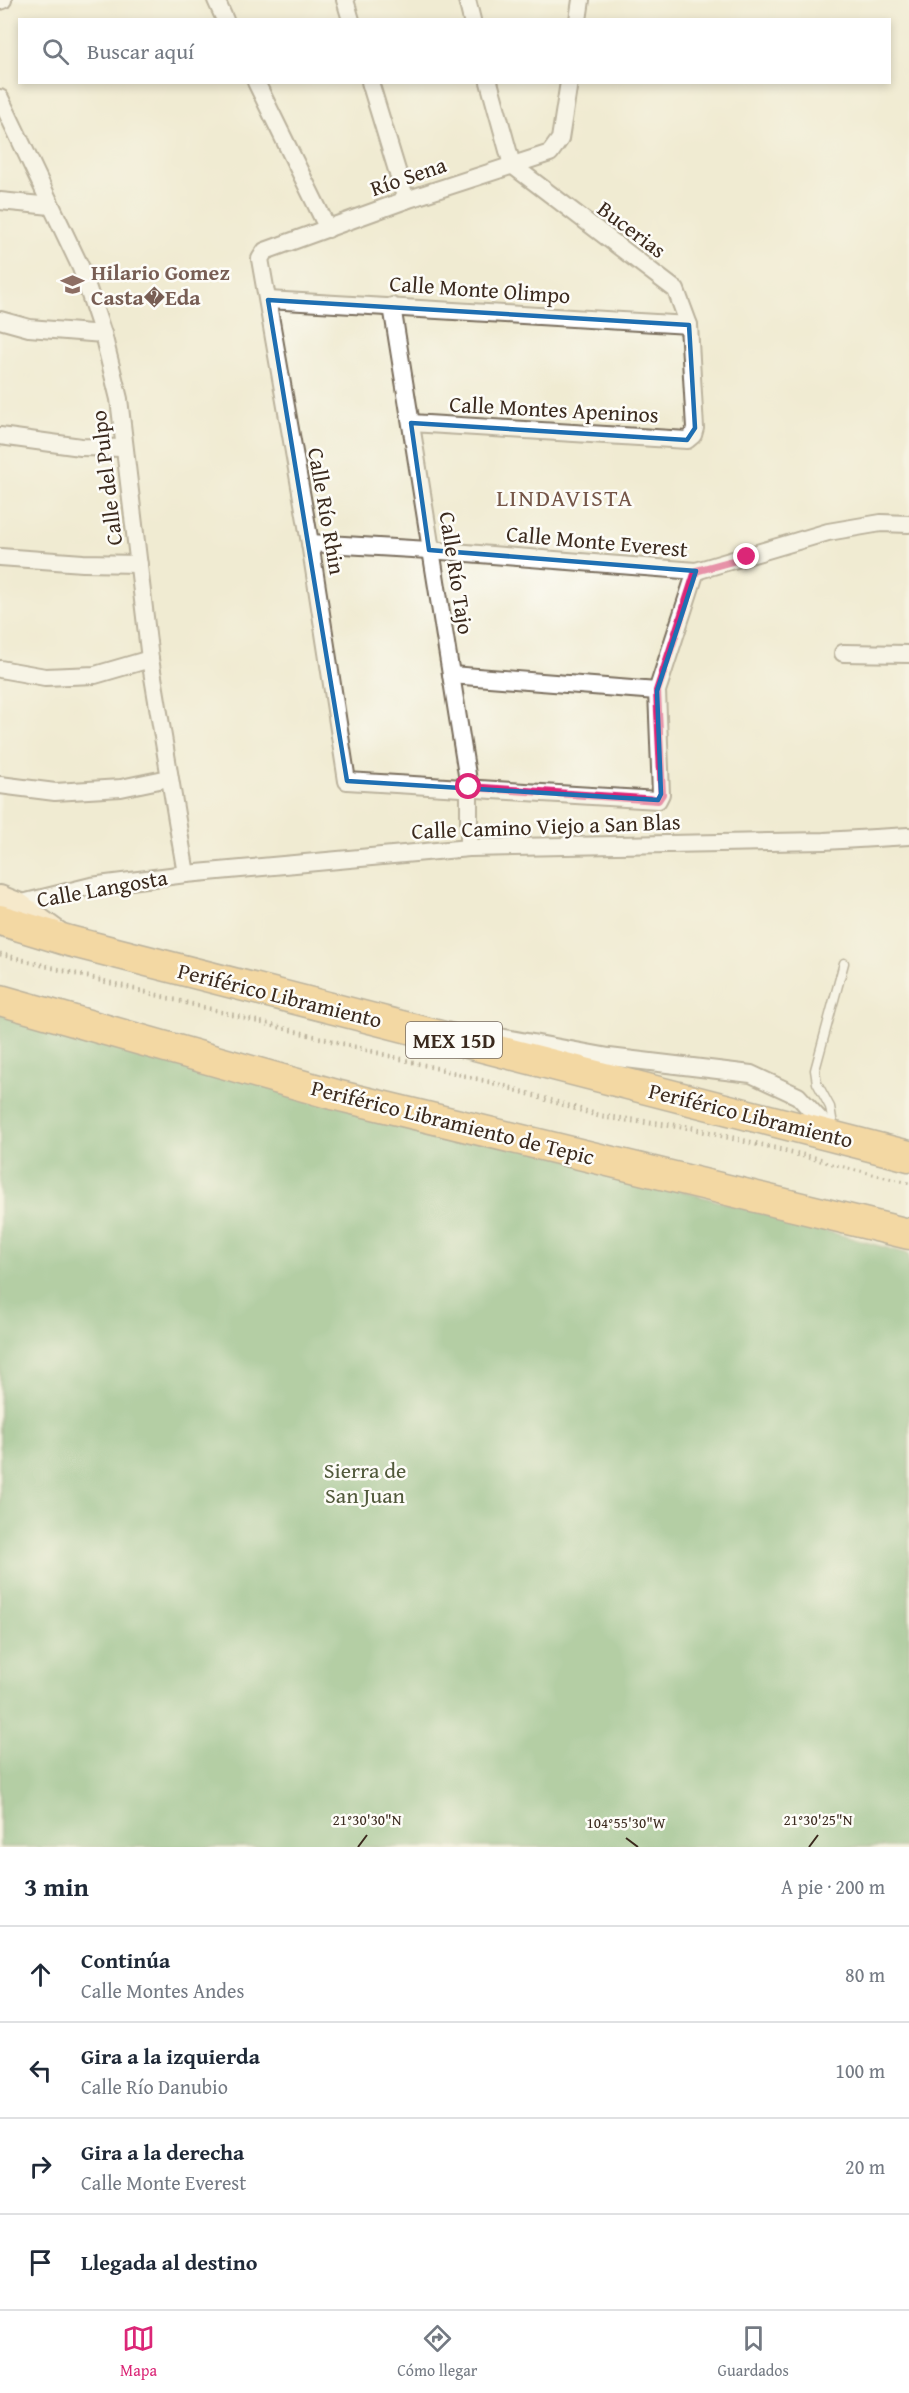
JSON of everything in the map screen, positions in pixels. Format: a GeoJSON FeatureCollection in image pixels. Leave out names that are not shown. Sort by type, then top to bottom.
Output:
{"type":"FeatureCollection","features":[{"type":"Feature","properties":{"kind":"highway","name":"Periférico Libramiento"},"geometry":{"type":"LineString","coordinates":[[6,907],[69,941],[909,1156]]}},
{"type":"Feature","properties":{"kind":"highway","name":"Periférico Libramiento de Tepic"},"geometry":{"type":"LineString","coordinates":[[0,1000],[336,1095],[909,1234]]}},
{"type":"Feature","properties":{"kind":"street"},"geometry":{"type":"LineString","coordinates":[[216,0],[224,18]]}},
{"type":"Feature","properties":{"kind":"street"},"geometry":{"type":"LineString","coordinates":[[345,0],[350,18]]}},
{"type":"Feature","properties":{"kind":"street"},"geometry":{"type":"LineString","coordinates":[[467,0],[472,18]]}},
{"type":"Feature","properties":{"kind":"street"},"geometry":{"type":"LineString","coordinates":[[578,18],[581,0]]}},
{"type":"Feature","properties":{"kind":"street"},"geometry":{"type":"LineString","coordinates":[[257,84],[328,229]]}},
{"type":"Feature","properties":{"kind":"street"},"geometry":{"type":"LineString","coordinates":[[371,84],[406,200]]}},
{"type":"Feature","properties":{"kind":"street"},"geometry":{"type":"LineString","coordinates":[[490,84],[512,165]]}},
{"type":"Feature","properties":{"kind":"street","name":"Río Sena"},"geometry":{"type":"LineString","coordinates":[[265,251],[406,200],[550,153],[560,139],[569,84]]}},
{"type":"Feature","properties":{"kind":"street","name":"Calle del Pulpo"},"geometry":{"type":"LineString","coordinates":[[0,98],[81,268],[103,334],[119,399],[150,658],[186,874]]}},
{"type":"Feature","properties":{"kind":"street","name":"Bucerias"},"geometry":{"type":"LineString","coordinates":[[512,165],[676,290],[689,325],[693,435]]}},
{"type":"Feature","properties":{"kind":"street"},"geometry":{"type":"LineString","coordinates":[[0,201],[51,206]]}},
{"type":"Feature","properties":{"kind":"street","name":"Calle Río Rhin"},"geometry":{"type":"LineString","coordinates":[[265,251],[260,259],[310,543],[347,781],[469,787]]}},
{"type":"Feature","properties":{"kind":"street","name":"Calle Monte Olimpo"},"geometry":{"type":"LineString","coordinates":[[268,300],[689,325]]}},
{"type":"Feature","properties":{"kind":"street","name":"Calle Río Tajo"},"geometry":{"type":"LineString","coordinates":[[392,306],[429,549],[469,787],[470,848]]}},
{"type":"Feature","properties":{"kind":"street"},"geometry":{"type":"LineString","coordinates":[[0,320],[28,327],[103,334]]}},
{"type":"Feature","properties":{"kind":"street","name":"Calle Montes Apeninos"},"geometry":{"type":"LineString","coordinates":[[411,423],[687,440],[693,435]]}},
{"type":"Feature","properties":{"kind":"street"},"geometry":{"type":"LineString","coordinates":[[0,436],[81,447],[124,448]]}},
{"type":"Feature","properties":{"kind":"street","name":"Calle Monte Everest"},"geometry":{"type":"LineString","coordinates":[[310,543],[429,549],[696,571],[828,532],[881,523],[909,524]]}},
{"type":"Feature","properties":{"kind":"street"},"geometry":{"type":"LineString","coordinates":[[0,557],[83,563],[139,564]]}},
{"type":"Feature","properties":{"kind":"street"},"geometry":{"type":"LineString","coordinates":[[469,787],[658,800],[662,794],[657,691],[696,571]]}},
{"type":"Feature","properties":{"kind":"street"},"geometry":{"type":"LineString","coordinates":[[843,653],[909,654]]}},
{"type":"Feature","properties":{"kind":"street"},"geometry":{"type":"LineString","coordinates":[[0,669],[45,676],[95,675],[150,658]]}},
{"type":"Feature","properties":{"kind":"street"},"geometry":{"type":"LineString","coordinates":[[451,675],[657,691]]}},
{"type":"Feature","properties":{"kind":"street"},"geometry":{"type":"LineString","coordinates":[[0,785],[55,792],[121,788],[169,778]]}},
{"type":"Feature","properties":{"kind":"street","name":"Calle Camino Viejo a San Blas"},"geometry":{"type":"LineString","coordinates":[[186,874],[470,848],[824,841],[909,836]]}},
{"type":"Feature","properties":{"kind":"street","name":"Calle Langosta"},"geometry":{"type":"LineString","coordinates":[[6,907],[91,886],[186,874]]}},
{"type":"Feature","properties":{"kind":"street"},"geometry":{"type":"LineString","coordinates":[[429,1034],[485,1034],[609,1057],[751,1074],[798,1096],[835,1136]]}},
{"type":"Feature","properties":{"kind":"lane"},"geometry":{"type":"LineString","coordinates":[[835,1136],[830,1107],[818,1083],[815,1070],[844,963]]}},
{"type":"Feature","properties":{"kind":"path"},"geometry":{"type":"LineString","coordinates":[[0,954],[497,1085],[602,1118],[690,1129],[909,1182]]}},
{"type":"Feature","properties":{"kind":"highlighted area"},"geometry":{"type":"Polygon","coordinates":[[[268,300],[689,325],[695,428],[687,440],[411,423],[429,550],[696,571],[657,691],[661,794],[658,800],[347,781],[268,300]]]}},
{"type":"Feature","properties":{"kind":"green space","name":"Sierra de San Juan"},"geometry":{"type":"Polygon","coordinates":[[[0,1002],[909,1254],[909,1847],[0,1847],[0,1002]]]}},
{"type":"Feature","properties":{"kind":"place","name":"Hilario Gomez Casta�Eda"},"geometry":{"type":"Point","coordinates":[73,285]}},
{"type":"Feature","properties":{"kind":"district","name":"LINDAVISTA"},"geometry":{"type":"Point","coordinates":[565,497]}},
{"type":"Feature","properties":{"kind":"route"},"geometry":{"type":"LineString","coordinates":[[469,787],[658,800],[662,794],[657,691],[696,571],[747,557]]}}]}
